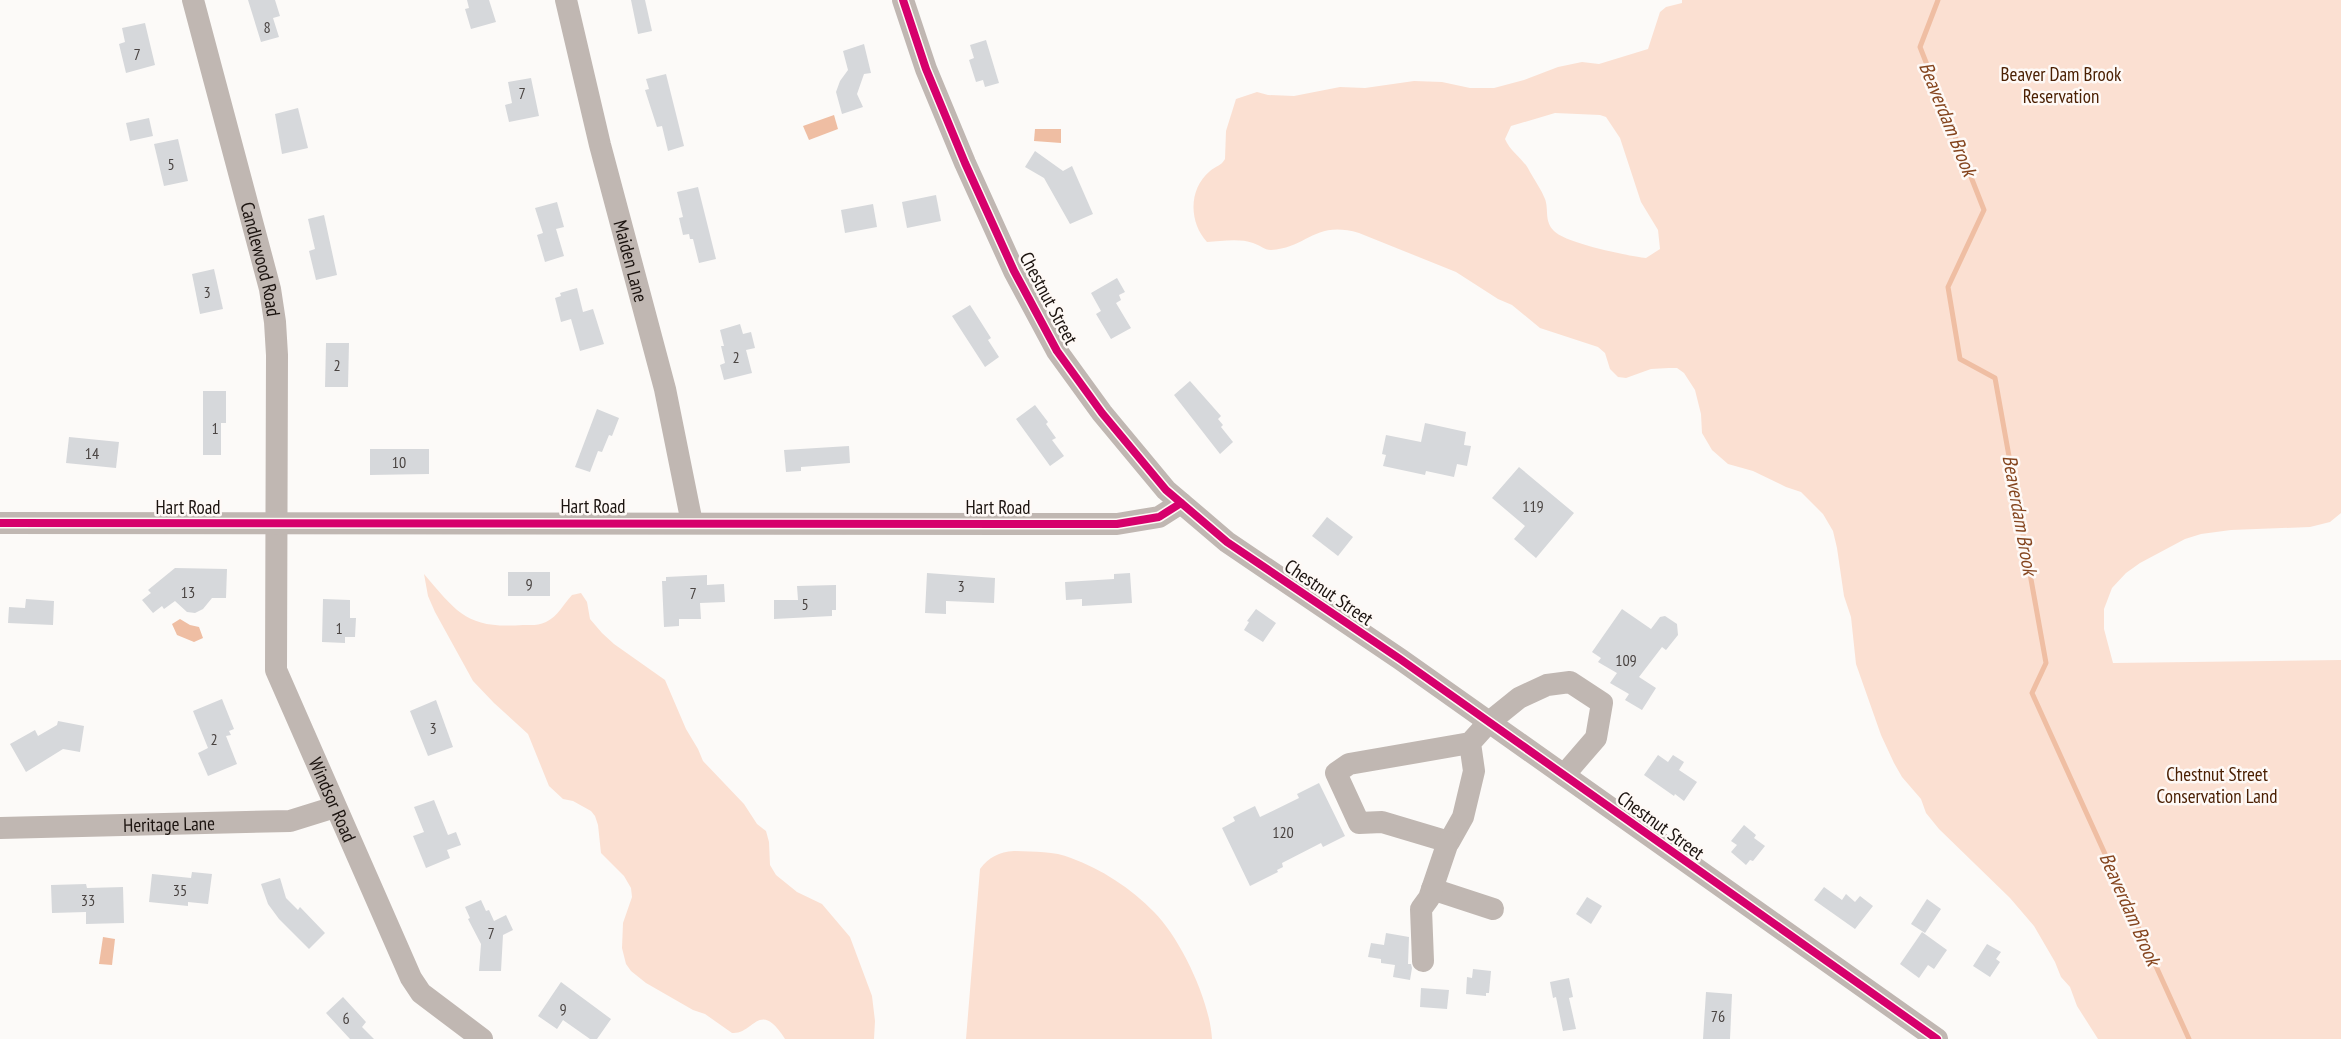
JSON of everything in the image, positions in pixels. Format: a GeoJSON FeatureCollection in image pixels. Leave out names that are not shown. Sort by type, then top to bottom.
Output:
{"type":"FeatureCollection","features":[{"type":"Feature","properties":{"kind":"street","name":"Candlewood Road"},"geometry":{"type":"LineString","coordinates":[[193,0],[250,211],[273,306],[277,355],[276,523]]}},
{"type":"Feature","properties":{"kind":"street","name":"Maiden Lane"},"geometry":{"type":"LineString","coordinates":[[566,0],[600,145],[665,389],[692,523]]}},
{"type":"Feature","properties":{"kind":"street","name":"Chestnut Street"},"geometry":{"type":"LineString","coordinates":[[903,0],[926,69],[965,163],[1014,271],[1057,351],[1102,413],[1166,490],[1227,542],[1333,612],[1937,1039]]}},
{"type":"Feature","properties":{"kind":"street","name":"Hart Road"},"geometry":{"type":"LineString","coordinates":[[0,523],[1117,524],[1159,516],[1181,503]]}},
{"type":"Feature","properties":{"kind":"street","name":"Windsor Road"},"geometry":{"type":"LineString","coordinates":[[276,523],[276,670],[411,978],[421,994],[482,1039]]}},
{"type":"Feature","properties":{"kind":"street"},"geometry":{"type":"LineString","coordinates":[[1448,842],[1382,822],[1359,823],[1336,773],[1349,764],[1470,743],[1488,723],[1518,698],[1547,685],[1570,682],[1602,704],[1596,738],[1564,775]]}},
{"type":"Feature","properties":{"kind":"street"},"geometry":{"type":"LineString","coordinates":[[1423,961],[1421,909],[1432,889],[1448,842],[1463,817],[1474,771],[1470,743]]}},
{"type":"Feature","properties":{"kind":"street","name":"Heritage Lane"},"geometry":{"type":"LineString","coordinates":[[0,828],[290,821],[335,807]]}},
{"type":"Feature","properties":{"kind":"street"},"geometry":{"type":"LineString","coordinates":[[1432,889],[1493,909]]}},
{"type":"Feature","properties":{"kind":"green space"},"geometry":{"type":"Polygon","coordinates":[[[1682,0],[2341,0],[2341,513],[2330,522],[2310,527],[2231,530],[2201,534],[2185,539],[2140,563],[2126,573],[2112,588],[2104,609],[2104,629],[2113,663],[2341,660],[2341,1039],[2098,1039],[2077,1006],[2070,987],[2061,977],[2055,962],[2034,926],[2010,898],[1939,829],[1926,813],[1921,799],[1902,777],[1894,763],[1881,735],[1856,664],[1851,617],[1844,596],[1837,548],[1833,531],[1823,514],[1801,492],[1753,471],[1728,464],[1712,450],[1702,433],[1701,414],[1695,390],[1684,373],[1677,368],[1651,369],[1626,378],[1618,377],[1610,369],[1605,353],[1598,347],[1540,328],[1512,305],[1498,299],[1456,272],[1359,233],[1331,230],[1321,232],[1294,245],[1271,250],[1242,241],[1207,242],[1201,234],[1194,216],[1195,196],[1203,178],[1225,159],[1226,131],[1236,99],[1257,92],[1268,95],[1294,96],[1340,87],[1365,88],[1414,81],[1442,82],[1470,88],[1494,88],[1524,80],[1558,67],[1582,62],[1599,64],[1648,49],[1660,12],[1666,7],[1682,3],[1682,0]],[[1555,113],[1511,126],[1505,139],[1527,167],[1542,192],[1549,223],[1554,231],[1560,236],[1583,244],[1612,252],[1646,258],[1660,249],[1658,230],[1641,202],[1620,138],[1606,117],[1600,115],[1555,113]]]}},
{"type":"Feature","properties":{"kind":"green space"},"geometry":{"type":"Polygon","coordinates":[[[424,574],[456,609],[466,616],[476,621],[504,626],[537,625],[550,620],[572,595],[581,593],[587,602],[590,619],[602,633],[614,644],[665,680],[686,729],[703,761],[744,804],[757,824],[766,831],[769,842],[770,865],[776,875],[797,892],[822,904],[850,937],[872,996],[875,1021],[874,1039],[785,1039],[776,1027],[769,1021],[763,1020],[757,1021],[740,1032],[732,1033],[705,1014],[693,1010],[646,983],[631,971],[626,964],[622,948],[623,923],[632,897],[631,888],[624,876],[601,853],[598,825],[595,816],[591,811],[573,801],[563,799],[549,786],[528,734],[473,681],[435,612],[428,596],[424,574]]]}},
{"type":"Feature","properties":{"kind":"green space"},"geometry":{"type":"Polygon","coordinates":[[[1014,851],[1050,853],[1071,858],[1115,880],[1145,903],[1164,924],[1184,954],[1206,1007],[1212,1039],[966,1039],[980,869],[995,856],[1014,851]]]}},
{"type":"Feature","properties":{"kind":"shaded area"},"geometry":{"type":"Polygon","coordinates":[[[834,115],[838,129],[809,140],[803,126],[834,115]]]}},
{"type":"Feature","properties":{"kind":"shaded area"},"geometry":{"type":"Polygon","coordinates":[[[1035,129],[1061,129],[1061,143],[1034,141],[1035,129]]]}},
{"type":"Feature","properties":{"kind":"shaded area"},"geometry":{"type":"Polygon","coordinates":[[[180,619],[190,625],[199,627],[203,638],[194,642],[177,635],[172,624],[180,619]]]}},
{"type":"Feature","properties":{"kind":"shaded area"},"geometry":{"type":"Polygon","coordinates":[[[103,937],[115,939],[112,965],[99,964],[103,937]]]}},
{"type":"Feature","properties":{"kind":"building"},"geometry":{"type":"Polygon","coordinates":[[[248,0],[275,0],[280,16],[273,18],[279,37],[261,42],[248,0]]]}},
{"type":"Feature","properties":{"kind":"building"},"geometry":{"type":"Polygon","coordinates":[[[467,0],[489,0],[496,22],[471,29],[465,9],[469,8],[467,0]]]}},
{"type":"Feature","properties":{"kind":"building"},"geometry":{"type":"Polygon","coordinates":[[[631,0],[645,0],[652,31],[638,34],[631,0]]]}},
{"type":"Feature","properties":{"kind":"building"},"geometry":{"type":"Polygon","coordinates":[[[145,23],[155,65],[126,73],[119,44],[125,42],[122,28],[145,23]]]}},
{"type":"Feature","properties":{"kind":"building"},"geometry":{"type":"Polygon","coordinates":[[[986,40],[999,83],[985,87],[983,80],[976,82],[969,60],[974,58],[970,45],[986,40]]]}},
{"type":"Feature","properties":{"kind":"building"},"geometry":{"type":"Polygon","coordinates":[[[864,44],[871,73],[864,74],[857,94],[863,107],[842,114],[836,92],[840,81],[848,70],[843,51],[864,44]]]}},
{"type":"Feature","properties":{"kind":"building"},"geometry":{"type":"Polygon","coordinates":[[[666,74],[684,146],[668,151],[662,126],[657,127],[645,90],[649,89],[646,79],[666,74]]]}},
{"type":"Feature","properties":{"kind":"building"},"geometry":{"type":"Polygon","coordinates":[[[531,78],[539,116],[509,122],[505,105],[512,103],[508,82],[531,78]]]}},
{"type":"Feature","properties":{"kind":"building"},"geometry":{"type":"Polygon","coordinates":[[[298,108],[308,148],[282,154],[275,114],[298,108]]]}},
{"type":"Feature","properties":{"kind":"building"},"geometry":{"type":"Polygon","coordinates":[[[149,118],[153,136],[130,141],[126,123],[149,118]]]}},
{"type":"Feature","properties":{"kind":"building"},"geometry":{"type":"Polygon","coordinates":[[[178,139],[188,181],[164,186],[154,144],[178,139]]]}},
{"type":"Feature","properties":{"kind":"building"},"geometry":{"type":"Polygon","coordinates":[[[1035,151],[1063,171],[1072,166],[1093,214],[1070,224],[1044,178],[1025,167],[1035,151]]]}},
{"type":"Feature","properties":{"kind":"building"},"geometry":{"type":"Polygon","coordinates":[[[698,187],[716,259],[699,263],[693,239],[690,239],[689,234],[683,235],[679,218],[683,217],[677,192],[698,187]]]}},
{"type":"Feature","properties":{"kind":"building"},"geometry":{"type":"Polygon","coordinates":[[[936,195],[941,221],[907,228],[902,202],[936,195]]]}},
{"type":"Feature","properties":{"kind":"building"},"geometry":{"type":"Polygon","coordinates":[[[557,202],[564,227],[556,229],[564,256],[545,262],[537,235],[543,233],[535,208],[557,202]]]}},
{"type":"Feature","properties":{"kind":"building"},"geometry":{"type":"Polygon","coordinates":[[[873,204],[877,227],[845,233],[841,210],[873,204]]]}},
{"type":"Feature","properties":{"kind":"building"},"geometry":{"type":"Polygon","coordinates":[[[324,215],[337,275],[316,280],[309,251],[315,249],[308,219],[324,215]]]}},
{"type":"Feature","properties":{"kind":"building"},"geometry":{"type":"Polygon","coordinates":[[[214,269],[223,309],[200,314],[192,274],[214,269]]]}},
{"type":"Feature","properties":{"kind":"building"},"geometry":{"type":"Polygon","coordinates":[[[1117,278],[1125,292],[1119,295],[1121,300],[1116,303],[1131,328],[1111,339],[1096,314],[1101,311],[1091,293],[1117,278]]]}},
{"type":"Feature","properties":{"kind":"building"},"geometry":{"type":"Polygon","coordinates":[[[577,288],[583,312],[593,309],[604,344],[580,351],[571,319],[561,322],[555,298],[561,296],[560,293],[577,288]]]}},
{"type":"Feature","properties":{"kind":"building"},"geometry":{"type":"Polygon","coordinates":[[[970,305],[991,338],[988,340],[999,357],[985,367],[952,316],[970,305]]]}},
{"type":"Feature","properties":{"kind":"building"},"geometry":{"type":"Polygon","coordinates":[[[740,324],[743,334],[751,332],[755,348],[746,350],[752,373],[724,380],[720,365],[725,363],[721,346],[724,346],[720,330],[740,324]]]}},
{"type":"Feature","properties":{"kind":"building"},"geometry":{"type":"Polygon","coordinates":[[[326,343],[349,343],[348,387],[325,387],[326,343]]]}},
{"type":"Feature","properties":{"kind":"building"},"geometry":{"type":"Polygon","coordinates":[[[1190,381],[1221,416],[1218,419],[1223,425],[1221,427],[1233,442],[1220,454],[1174,395],[1190,381]]]}},
{"type":"Feature","properties":{"kind":"building"},"geometry":{"type":"Polygon","coordinates":[[[203,391],[226,391],[226,423],[221,423],[221,455],[203,455],[203,391]]]}},
{"type":"Feature","properties":{"kind":"building"},"geometry":{"type":"Polygon","coordinates":[[[1035,405],[1048,422],[1046,424],[1056,438],[1052,440],[1064,456],[1050,466],[1016,419],[1035,405]]]}},
{"type":"Feature","properties":{"kind":"building"},"geometry":{"type":"Polygon","coordinates":[[[597,409],[619,418],[612,436],[609,435],[602,452],[598,451],[590,472],[575,467],[597,409]]]}},
{"type":"Feature","properties":{"kind":"building"},"geometry":{"type":"Polygon","coordinates":[[[1425,423],[1466,432],[1464,445],[1471,446],[1467,466],[1457,464],[1454,477],[1426,471],[1425,475],[1383,466],[1386,455],[1382,454],[1386,435],[1421,442],[1425,423]]]}},
{"type":"Feature","properties":{"kind":"building"},"geometry":{"type":"Polygon","coordinates":[[[69,437],[119,442],[116,468],[66,463],[69,437]]]}},
{"type":"Feature","properties":{"kind":"building"},"geometry":{"type":"Polygon","coordinates":[[[849,446],[850,463],[801,467],[801,471],[786,472],[784,450],[849,446]]]}},
{"type":"Feature","properties":{"kind":"building"},"geometry":{"type":"Polygon","coordinates":[[[370,449],[429,449],[429,474],[370,475],[370,449]]]}},
{"type":"Feature","properties":{"kind":"building"},"geometry":{"type":"Polygon","coordinates":[[[1519,467],[1574,513],[1536,558],[1514,539],[1525,526],[1492,498],[1519,467]]]}},
{"type":"Feature","properties":{"kind":"building"},"geometry":{"type":"Polygon","coordinates":[[[1327,517],[1353,537],[1338,556],[1312,536],[1327,517]]]}},
{"type":"Feature","properties":{"kind":"building"},"geometry":{"type":"Polygon","coordinates":[[[175,568],[227,569],[226,598],[212,598],[203,609],[195,613],[187,612],[175,601],[164,609],[162,606],[153,613],[142,600],[151,593],[148,590],[175,568]]]}},
{"type":"Feature","properties":{"kind":"building"},"geometry":{"type":"Polygon","coordinates":[[[508,572],[550,572],[550,596],[508,596],[508,572]]]}},
{"type":"Feature","properties":{"kind":"building"},"geometry":{"type":"Polygon","coordinates":[[[927,573],[995,578],[994,603],[946,601],[946,614],[925,613],[927,573]]]}},
{"type":"Feature","properties":{"kind":"building"},"geometry":{"type":"Polygon","coordinates":[[[1130,573],[1132,603],[1082,606],[1082,599],[1066,600],[1065,582],[1114,579],[1114,574],[1130,573]]]}},
{"type":"Feature","properties":{"kind":"building"},"geometry":{"type":"Polygon","coordinates":[[[707,575],[707,585],[724,584],[725,602],[700,603],[701,619],[679,619],[679,626],[664,627],[662,581],[666,581],[666,577],[707,575]]]}},
{"type":"Feature","properties":{"kind":"building"},"geometry":{"type":"Polygon","coordinates":[[[836,585],[836,610],[832,610],[832,616],[774,619],[774,600],[798,600],[797,586],[836,585]]]}},
{"type":"Feature","properties":{"kind":"building"},"geometry":{"type":"Polygon","coordinates":[[[26,599],[54,601],[53,625],[8,623],[9,607],[25,608],[26,599]]]}},
{"type":"Feature","properties":{"kind":"building"},"geometry":{"type":"Polygon","coordinates":[[[323,599],[350,600],[350,618],[356,618],[355,637],[345,637],[345,643],[322,642],[323,599]]]}},
{"type":"Feature","properties":{"kind":"building"},"geometry":{"type":"Polygon","coordinates":[[[1256,609],[1276,623],[1263,642],[1244,630],[1249,622],[1247,621],[1256,609]]]}},
{"type":"Feature","properties":{"kind":"building"},"geometry":{"type":"Polygon","coordinates":[[[1622,609],[1651,629],[1660,617],[1665,616],[1677,624],[1678,635],[1666,650],[1662,647],[1639,677],[1656,688],[1642,710],[1625,700],[1629,694],[1610,683],[1617,673],[1598,662],[1601,658],[1592,652],[1622,609]]]}},
{"type":"Feature","properties":{"kind":"building"},"geometry":{"type":"Polygon","coordinates":[[[222,699],[234,729],[229,731],[231,735],[226,736],[237,764],[208,776],[198,753],[208,748],[193,711],[222,699]]]}},
{"type":"Feature","properties":{"kind":"building"},"geometry":{"type":"Polygon","coordinates":[[[436,700],[453,747],[428,756],[410,711],[436,700]]]}},
{"type":"Feature","properties":{"kind":"building"},"geometry":{"type":"Polygon","coordinates":[[[58,721],[84,726],[80,752],[63,749],[26,772],[10,744],[35,730],[38,736],[57,725],[58,721]]]}},
{"type":"Feature","properties":{"kind":"building"},"geometry":{"type":"Polygon","coordinates":[[[1658,755],[1668,762],[1673,755],[1684,762],[1679,770],[1697,782],[1684,801],[1644,775],[1658,755]]]}},
{"type":"Feature","properties":{"kind":"building"},"geometry":{"type":"Polygon","coordinates":[[[1319,783],[1345,836],[1323,847],[1321,843],[1282,863],[1283,867],[1277,870],[1278,872],[1250,886],[1222,828],[1235,821],[1233,817],[1255,806],[1260,817],[1299,798],[1297,794],[1319,783]]]}},
{"type":"Feature","properties":{"kind":"building"},"geometry":{"type":"Polygon","coordinates":[[[434,800],[448,835],[456,832],[461,845],[447,850],[450,858],[426,868],[413,836],[424,832],[414,807],[434,800]]]}},
{"type":"Feature","properties":{"kind":"building"},"geometry":{"type":"Polygon","coordinates":[[[1744,825],[1756,835],[1754,838],[1765,846],[1753,861],[1750,860],[1746,865],[1731,852],[1737,845],[1731,841],[1744,825]]]}},
{"type":"Feature","properties":{"kind":"building"},"geometry":{"type":"Polygon","coordinates":[[[192,872],[212,874],[208,904],[188,902],[188,906],[149,902],[152,874],[191,878],[192,872]]]}},
{"type":"Feature","properties":{"kind":"building"},"geometry":{"type":"Polygon","coordinates":[[[280,878],[286,898],[298,910],[300,907],[325,933],[309,949],[279,919],[268,904],[261,884],[280,878]]]}},
{"type":"Feature","properties":{"kind":"building"},"geometry":{"type":"Polygon","coordinates":[[[86,884],[87,888],[123,887],[124,923],[86,924],[86,912],[52,913],[51,885],[86,884]]]}},
{"type":"Feature","properties":{"kind":"building"},"geometry":{"type":"Polygon","coordinates":[[[1824,887],[1842,900],[1846,894],[1855,902],[1860,896],[1873,906],[1855,929],[1814,900],[1824,887]]]}},
{"type":"Feature","properties":{"kind":"building"},"geometry":{"type":"Polygon","coordinates":[[[1587,897],[1602,906],[1591,924],[1576,914],[1587,897]]]}},
{"type":"Feature","properties":{"kind":"building"},"geometry":{"type":"Polygon","coordinates":[[[1927,899],[1941,909],[1925,933],[1911,924],[1927,899]]]}},
{"type":"Feature","properties":{"kind":"building"},"geometry":{"type":"Polygon","coordinates":[[[481,900],[486,911],[489,910],[494,921],[506,915],[513,930],[503,935],[501,971],[479,971],[481,944],[468,919],[470,918],[465,907],[481,900]]]}},
{"type":"Feature","properties":{"kind":"building"},"geometry":{"type":"Polygon","coordinates":[[[1922,932],[1947,950],[1934,969],[1928,965],[1919,978],[1900,964],[1922,932]]]}},
{"type":"Feature","properties":{"kind":"building"},"geometry":{"type":"Polygon","coordinates":[[[1386,933],[1409,937],[1408,964],[1411,964],[1412,968],[1410,980],[1393,977],[1395,965],[1381,963],[1381,959],[1368,957],[1371,943],[1384,945],[1386,933]]]}},
{"type":"Feature","properties":{"kind":"building"},"geometry":{"type":"Polygon","coordinates":[[[1987,944],[2001,952],[1996,959],[2000,962],[1990,977],[1973,966],[1987,944]]]}},
{"type":"Feature","properties":{"kind":"building"},"geometry":{"type":"Polygon","coordinates":[[[1473,969],[1491,971],[1489,993],[1486,993],[1486,996],[1466,994],[1467,977],[1472,978],[1473,969]]]}},
{"type":"Feature","properties":{"kind":"building"},"geometry":{"type":"Polygon","coordinates":[[[1569,978],[1573,997],[1569,998],[1576,1029],[1563,1031],[1556,997],[1553,998],[1550,982],[1569,978]]]}},
{"type":"Feature","properties":{"kind":"building"},"geometry":{"type":"Polygon","coordinates":[[[561,982],[611,1019],[597,1039],[590,1039],[563,1020],[557,1029],[538,1016],[561,982]]]}},
{"type":"Feature","properties":{"kind":"building"},"geometry":{"type":"Polygon","coordinates":[[[1421,988],[1449,990],[1447,1009],[1420,1007],[1421,988]]]}},
{"type":"Feature","properties":{"kind":"building"},"geometry":{"type":"Polygon","coordinates":[[[1706,992],[1732,994],[1730,1039],[1703,1039],[1706,992]]]}},
{"type":"Feature","properties":{"kind":"building"},"geometry":{"type":"Polygon","coordinates":[[[343,997],[366,1022],[362,1027],[374,1039],[350,1039],[326,1013],[343,997]]]}},
{"type":"Feature","properties":{"kind":"waterway","name":"Beaverdam Brook"},"geometry":{"type":"LineString","coordinates":[[1938,0],[1920,47],[1984,210],[1948,287],[1960,359],[1995,378],[2046,663],[2032,693],[2189,1039]]}},
{"type":"Feature","properties":{"kind":"cycle path"},"geometry":{"type":"LineString","coordinates":[[903,0],[926,69],[965,163],[1014,271],[1057,351],[1102,413],[1166,490],[1227,542],[1400,659],[1937,1039]]}},
{"type":"Feature","properties":{"kind":"cycle path"},"geometry":{"type":"LineString","coordinates":[[0,523],[1117,524],[1159,517],[1181,503]]}},
{"type":"Feature","properties":{"kind":"park label","name":"Beaver Dam Brook Reservation"},"geometry":{"type":"Point","coordinates":[2061,85]}},
{"type":"Feature","properties":{"kind":"park label","name":"Chestnut Street Conservation Land"},"geometry":{"type":"Point","coordinates":[2217,785]}}]}
